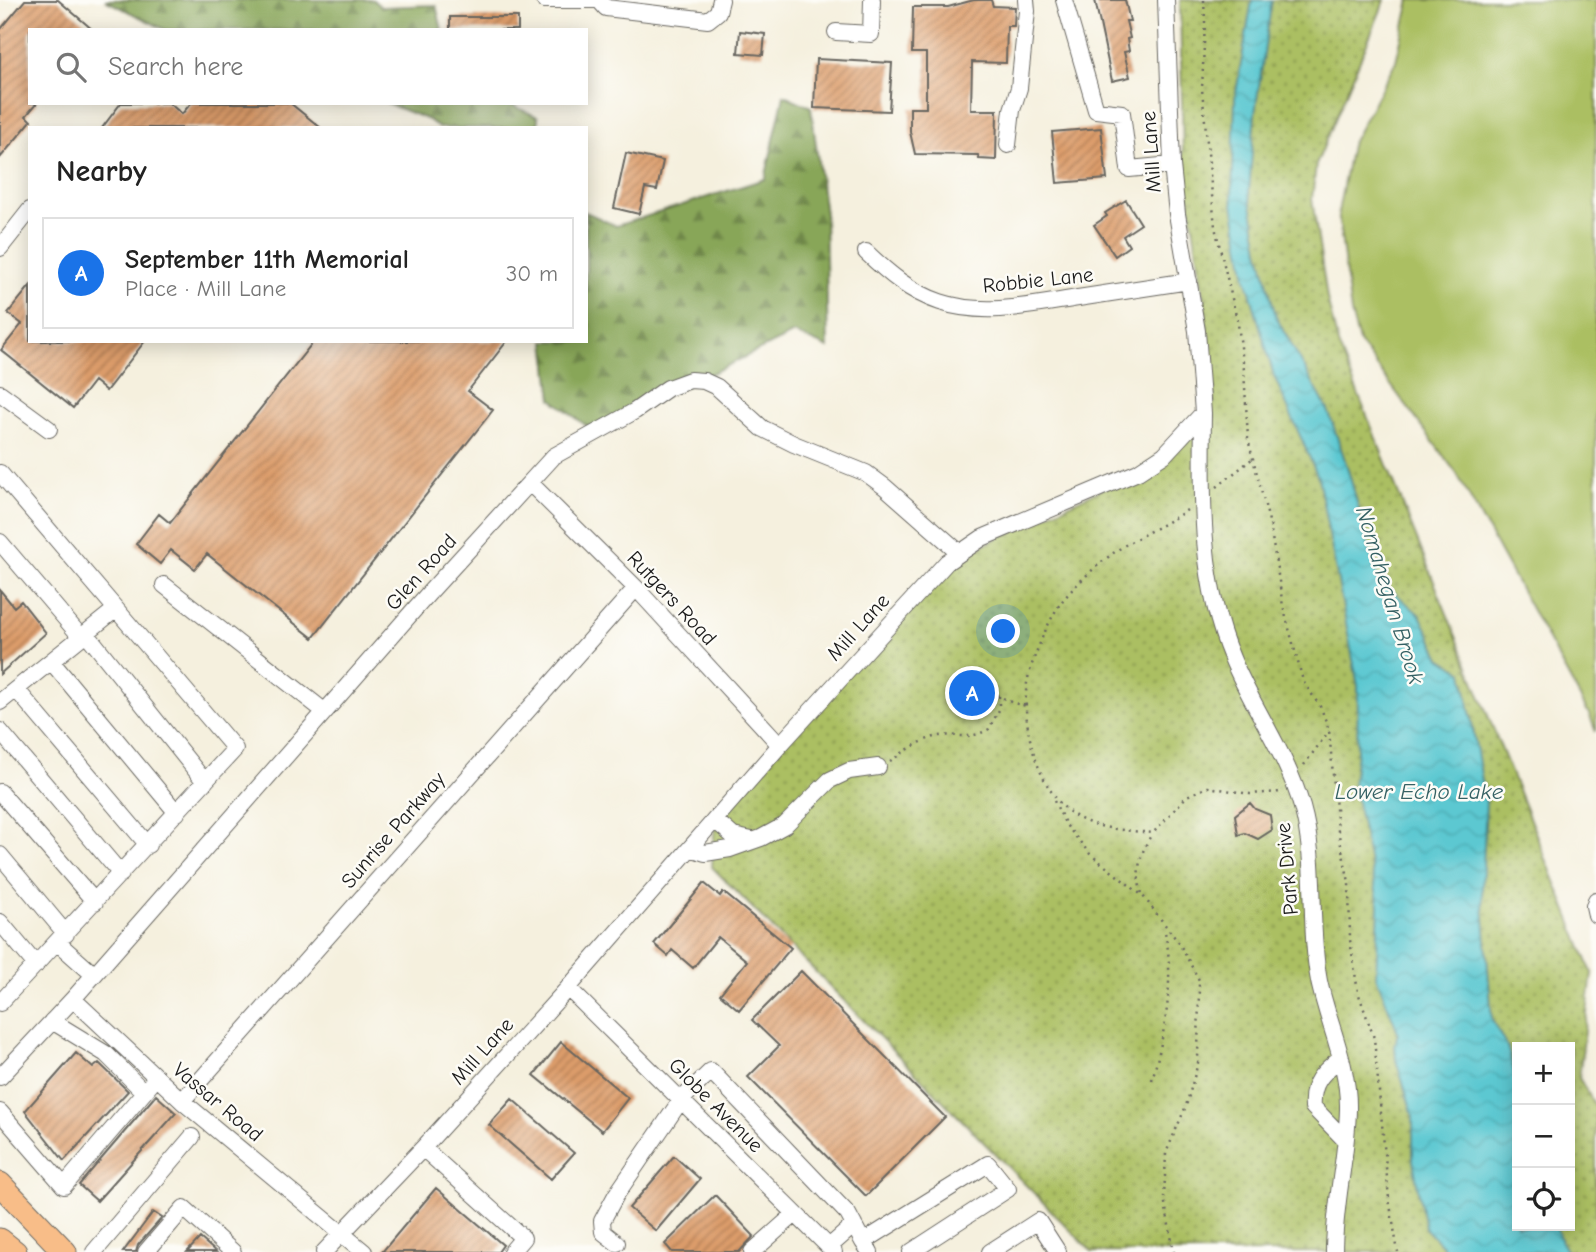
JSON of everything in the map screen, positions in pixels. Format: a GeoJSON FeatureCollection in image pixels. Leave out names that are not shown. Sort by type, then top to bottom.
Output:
{"type":"FeatureCollection","features":[{"type":"Feature","properties":{"kind":"highway"},"geometry":{"type":"LineString","coordinates":[[0,1184],[65,1252]]}},
{"type":"Feature","properties":{"kind":"highway"},"geometry":{"type":"LineString","coordinates":[[0,1240],[15,1252]]}},
{"type":"Feature","properties":{"kind":"street"},"geometry":{"type":"LineString","coordinates":[[544,0],[599,0],[606,8],[708,20],[718,12],[721,0]]}},
{"type":"Feature","properties":{"kind":"street"},"geometry":{"type":"LineString","coordinates":[[836,32],[871,34],[872,0]]}},
{"type":"Feature","properties":{"kind":"street"},"geometry":{"type":"LineString","coordinates":[[1008,145],[1012,110],[1019,88],[1026,0]]}},
{"type":"Feature","properties":{"kind":"street"},"geometry":{"type":"LineString","coordinates":[[1064,0],[1096,110],[1122,113],[1129,169],[1172,165]]}},
{"type":"Feature","properties":{"kind":"street","name":"Mill Lane"},"geometry":{"type":"LineString","coordinates":[[324,1252],[423,1148],[568,988],[780,745],[947,562],[982,538],[1138,472],[1164,455],[1203,413],[1197,331],[1177,214],[1172,165],[1166,0]]}},
{"type":"Feature","properties":{"kind":"street"},"geometry":{"type":"LineString","coordinates":[[0,248],[28,213]]}},
{"type":"Feature","properties":{"kind":"street","name":"Robbie Lane"},"geometry":{"type":"LineString","coordinates":[[866,252],[893,277],[918,293],[943,303],[966,307],[1019,307],[1189,281]]}},
{"type":"Feature","properties":{"kind":"street","name":"Glen Road"},"geometry":{"type":"LineString","coordinates":[[0,1077],[73,999],[324,711],[554,456],[635,411],[668,388],[690,380],[704,381],[717,387],[762,428],[866,473],[960,553]]}},
{"type":"Feature","properties":{"kind":"street"},"geometry":{"type":"LineString","coordinates":[[0,393],[49,429]]}},
{"type":"Feature","properties":{"kind":"street","name":"Park Drive"},"geometry":{"type":"LineString","coordinates":[[1203,413],[1202,499],[1213,602],[1233,661],[1293,780],[1308,832],[1313,929],[1319,979],[1346,1080],[1348,1109],[1334,1252]]}},
{"type":"Feature","properties":{"kind":"street"},"geometry":{"type":"LineString","coordinates":[[0,472],[235,749],[0,1003]]}},
{"type":"Feature","properties":{"kind":"street","name":"Rutgers Road"},"geometry":{"type":"LineString","coordinates":[[530,483],[636,588],[780,745]]}},
{"type":"Feature","properties":{"kind":"street"},"geometry":{"type":"LineString","coordinates":[[0,542],[83,635],[205,782]]}},
{"type":"Feature","properties":{"kind":"street"},"geometry":{"type":"LineString","coordinates":[[164,585],[324,711]]}},
{"type":"Feature","properties":{"kind":"street","name":"Sunrise Parkway"},"geometry":{"type":"LineString","coordinates":[[182,1101],[636,588]]}},
{"type":"Feature","properties":{"kind":"street"},"geometry":{"type":"LineString","coordinates":[[0,702],[116,609]]}},
{"type":"Feature","properties":{"kind":"street"},"geometry":{"type":"LineString","coordinates":[[51,661],[177,813]]}},
{"type":"Feature","properties":{"kind":"street"},"geometry":{"type":"LineString","coordinates":[[16,689],[148,845]]}},
{"type":"Feature","properties":{"kind":"street"},"geometry":{"type":"LineString","coordinates":[[0,732],[121,874]]}},
{"type":"Feature","properties":{"kind":"street"},"geometry":{"type":"LineString","coordinates":[[690,848],[705,853],[730,849],[761,838],[785,825],[830,780],[849,771],[878,767]]}},
{"type":"Feature","properties":{"kind":"street"},"geometry":{"type":"LineString","coordinates":[[0,792],[95,902]]}},
{"type":"Feature","properties":{"kind":"street"},"geometry":{"type":"LineString","coordinates":[[715,820],[733,836],[752,840]]}},
{"type":"Feature","properties":{"kind":"street"},"geometry":{"type":"LineString","coordinates":[[0,855],[62,938],[94,975]]}},
{"type":"Feature","properties":{"kind":"street"},"geometry":{"type":"LineString","coordinates":[[1596,900],[1596,915]]}},
{"type":"Feature","properties":{"kind":"street"},"geometry":{"type":"LineString","coordinates":[[0,922],[36,965]]}},
{"type":"Feature","properties":{"kind":"street","name":"Globe Avenue"},"geometry":{"type":"LineString","coordinates":[[568,988],[832,1250]]}},
{"type":"Feature","properties":{"kind":"street","name":"Vassar Road"},"geometry":{"type":"LineString","coordinates":[[73,999],[182,1101],[364,1252]]}},
{"type":"Feature","properties":{"kind":"street"},"geometry":{"type":"LineString","coordinates":[[52,1021],[106,1054],[144,1092]]}},
{"type":"Feature","properties":{"kind":"street"},"geometry":{"type":"LineString","coordinates":[[1340,1058],[1320,1075],[1312,1092],[1313,1107],[1345,1140]]}},
{"type":"Feature","properties":{"kind":"street"},"geometry":{"type":"LineString","coordinates":[[617,1243],[603,1231],[602,1221],[616,1195],[681,1100],[711,1071],[848,1214],[867,1247],[988,1164],[1008,1189],[911,1252]]}},
{"type":"Feature","properties":{"kind":"street"},"geometry":{"type":"LineString","coordinates":[[0,1112],[64,1186],[157,1077]]}},
{"type":"Feature","properties":{"kind":"street"},"geometry":{"type":"LineString","coordinates":[[94,1252],[192,1137]]}},
{"type":"Feature","properties":{"kind":"street"},"geometry":{"type":"LineString","coordinates":[[423,1148],[523,1238],[510,1252]]}},
{"type":"Feature","properties":{"kind":"street"},"geometry":{"type":"LineString","coordinates":[[146,1252],[184,1208],[233,1252]]}},
{"type":"Feature","properties":{"kind":"street"},"geometry":{"type":"LineString","coordinates":[[752,1252],[795,1213]]}},
{"type":"Feature","properties":{"kind":"street"},"geometry":{"type":"LineString","coordinates":[[990,1252],[1038,1221],[1058,1252]]}},
{"type":"Feature","properties":{"kind":"street"},"geometry":{"type":"LineString","coordinates":[[832,1250],[854,1226]]}},
{"type":"Feature","properties":{"kind":"path"},"geometry":{"type":"LineString","coordinates":[[1204,0],[1202,89],[1215,227],[1238,324],[1248,439],[1270,525],[1283,606],[1303,681],[1321,708],[1329,730],[1338,831],[1349,882],[1350,940],[1358,992],[1374,1038],[1389,1199],[1398,1252]]}},
{"type":"Feature","properties":{"kind":"path"},"geometry":{"type":"LineString","coordinates":[[1143,896],[1090,854],[1066,825],[1045,783],[1031,739],[1027,683],[1041,644],[1062,602],[1107,558],[1171,521],[1252,458]]}},
{"type":"Feature","properties":{"kind":"path"},"geometry":{"type":"LineString","coordinates":[[984,689],[1013,703],[1027,706]]}},
{"type":"Feature","properties":{"kind":"path"},"geometry":{"type":"LineString","coordinates":[[878,767],[927,739],[939,736],[968,738],[989,729],[999,710],[999,695]]}},
{"type":"Feature","properties":{"kind":"path"},"geometry":{"type":"LineString","coordinates":[[1174,1252],[1164,1198],[1166,1153],[1186,1106],[1199,1063],[1199,979],[1179,943],[1143,896],[1139,866],[1144,846],[1168,814],[1187,796],[1208,788],[1250,794],[1281,792],[1293,780],[1329,730]]}},
{"type":"Feature","properties":{"kind":"path"},"geometry":{"type":"LineString","coordinates":[[1053,798],[1085,821],[1153,833]]}},
{"type":"Feature","properties":{"kind":"path"},"geometry":{"type":"LineString","coordinates":[[1152,1080],[1167,1000],[1169,964],[1163,925]]}},
{"type":"Feature","properties":{"kind":"green space"},"geometry":{"type":"Polygon","coordinates":[[[105,0],[373,0],[381,7],[436,5],[442,28],[162,28],[105,0]]]}},
{"type":"Feature","properties":{"kind":"green space"},"geometry":{"type":"Polygon","coordinates":[[[1180,0],[1385,0],[1316,165],[1312,199],[1327,298],[1338,344],[1592,973],[1579,1078],[1596,1107],[1596,1252],[1092,1252],[712,867],[715,820],[947,562],[1138,472],[1184,435],[1214,400],[1203,293],[1183,158],[1180,0]]]}},
{"type":"Feature","properties":{"kind":"green space"},"geometry":{"type":"Polygon","coordinates":[[[1410,0],[1596,0],[1596,732],[1589,714],[1457,474],[1359,342],[1351,313],[1338,212],[1351,145],[1396,61],[1410,0]]]}},
{"type":"Feature","properties":{"kind":"green space"},"geometry":{"type":"Polygon","coordinates":[[[784,95],[811,107],[825,214],[828,348],[794,333],[593,431],[552,399],[545,343],[588,343],[588,213],[616,226],[765,179],[784,95]]]}},
{"type":"Feature","properties":{"kind":"green space"},"geometry":{"type":"Polygon","coordinates":[[[391,105],[511,105],[538,117],[538,126],[436,126],[429,120],[391,105]]]}},
{"type":"Feature","properties":{"kind":"water","name":"Lower Echo Lake"},"geometry":{"type":"Polygon","coordinates":[[[1252,0],[1272,0],[1255,113],[1249,193],[1259,249],[1276,317],[1328,410],[1347,466],[1378,578],[1420,615],[1441,658],[1463,672],[1486,803],[1482,891],[1492,1020],[1508,1049],[1512,1064],[1512,1231],[1558,1231],[1567,1252],[1443,1252],[1443,1247],[1425,1228],[1413,1161],[1413,1116],[1396,1060],[1398,1032],[1376,976],[1379,905],[1353,784],[1357,752],[1358,686],[1318,477],[1274,376],[1246,278],[1232,199],[1235,98],[1252,0]]]}},
{"type":"Feature","properties":{"kind":"building"},"geometry":{"type":"Polygon","coordinates":[[[25,0],[58,0],[91,28],[28,28],[28,105],[35,105],[26,116],[31,121],[0,158],[0,30],[25,0]]]}},
{"type":"Feature","properties":{"kind":"building"},"geometry":{"type":"Polygon","coordinates":[[[974,0],[991,0],[993,6],[1015,7],[1014,26],[1007,26],[1006,63],[972,62],[971,110],[997,110],[996,160],[979,159],[978,155],[915,154],[910,132],[910,108],[926,108],[926,53],[912,53],[913,7],[948,7],[974,0]]]}},
{"type":"Feature","properties":{"kind":"building"},"geometry":{"type":"Polygon","coordinates":[[[1095,0],[1125,0],[1130,21],[1126,21],[1130,38],[1127,39],[1129,51],[1124,52],[1130,77],[1112,81],[1095,0]]]}},
{"type":"Feature","properties":{"kind":"building"},"geometry":{"type":"Polygon","coordinates":[[[450,17],[518,17],[518,28],[450,28],[450,17]]]}},
{"type":"Feature","properties":{"kind":"building"},"geometry":{"type":"Polygon","coordinates":[[[740,31],[765,34],[763,55],[738,53],[740,31]]]}},
{"type":"Feature","properties":{"kind":"building"},"geometry":{"type":"Polygon","coordinates":[[[816,59],[892,63],[889,111],[814,108],[816,59]]]}},
{"type":"Feature","properties":{"kind":"building"},"geometry":{"type":"Polygon","coordinates":[[[119,105],[171,105],[182,114],[189,105],[292,105],[319,126],[104,126],[119,105]]]}},
{"type":"Feature","properties":{"kind":"building"},"geometry":{"type":"Polygon","coordinates":[[[1101,128],[1107,179],[1057,183],[1052,132],[1101,128]]]}},
{"type":"Feature","properties":{"kind":"building"},"geometry":{"type":"Polygon","coordinates":[[[626,153],[663,161],[657,190],[645,188],[639,214],[614,208],[626,153]]]}},
{"type":"Feature","properties":{"kind":"building"},"geometry":{"type":"Polygon","coordinates":[[[1126,200],[1141,224],[1123,236],[1129,246],[1115,256],[1094,225],[1107,216],[1105,213],[1126,200]]]}},
{"type":"Feature","properties":{"kind":"building"},"geometry":{"type":"Polygon","coordinates":[[[28,288],[28,343],[143,343],[106,391],[94,381],[73,408],[1,350],[22,324],[8,313],[28,288]]]}},
{"type":"Feature","properties":{"kind":"building"},"geometry":{"type":"Polygon","coordinates":[[[312,343],[505,343],[468,391],[493,410],[313,638],[207,554],[195,569],[171,550],[160,564],[136,544],[159,514],[170,523],[312,343]]]}},
{"type":"Feature","properties":{"kind":"building"},"geometry":{"type":"Polygon","coordinates":[[[0,590],[14,607],[21,601],[46,633],[0,674],[0,590]]]}},
{"type":"Feature","properties":{"kind":"building"},"geometry":{"type":"Polygon","coordinates":[[[1250,803],[1255,809],[1270,815],[1272,830],[1258,839],[1245,833],[1238,835],[1235,815],[1250,803]]]}},
{"type":"Feature","properties":{"kind":"building"},"geometry":{"type":"Polygon","coordinates":[[[704,883],[720,896],[723,892],[791,948],[739,1010],[720,994],[747,961],[718,937],[693,968],[672,950],[668,956],[654,944],[704,883]]]}},
{"type":"Feature","properties":{"kind":"building"},"geometry":{"type":"Polygon","coordinates":[[[801,971],[945,1117],[866,1196],[748,1077],[779,1046],[752,1020],[801,971]]]}},
{"type":"Feature","properties":{"kind":"building"},"geometry":{"type":"Polygon","coordinates":[[[561,1042],[628,1098],[602,1131],[534,1075],[561,1042]]]}},
{"type":"Feature","properties":{"kind":"building"},"geometry":{"type":"Polygon","coordinates":[[[76,1053],[93,1068],[99,1063],[128,1091],[64,1161],[25,1111],[76,1053]]]}},
{"type":"Feature","properties":{"kind":"building"},"geometry":{"type":"Polygon","coordinates":[[[156,1095],[176,1113],[97,1201],[79,1185],[156,1095]]]}},
{"type":"Feature","properties":{"kind":"building"},"geometry":{"type":"Polygon","coordinates":[[[512,1099],[574,1153],[551,1179],[489,1125],[512,1099]]]}},
{"type":"Feature","properties":{"kind":"building"},"geometry":{"type":"Polygon","coordinates":[[[674,1156],[700,1179],[656,1231],[629,1208],[674,1156]]]}},
{"type":"Feature","properties":{"kind":"building"},"geometry":{"type":"Polygon","coordinates":[[[436,1188],[503,1245],[498,1252],[382,1252],[436,1188]]]}},
{"type":"Feature","properties":{"kind":"building"},"geometry":{"type":"Polygon","coordinates":[[[715,1195],[754,1236],[739,1252],[672,1252],[665,1244],[715,1195]]]}},
{"type":"Feature","properties":{"kind":"building"},"geometry":{"type":"Polygon","coordinates":[[[153,1212],[162,1218],[138,1245],[136,1252],[123,1252],[153,1212]]]}},
{"type":"Feature","properties":{"kind":"building"},"geometry":{"type":"Polygon","coordinates":[[[200,1238],[216,1252],[187,1252],[200,1238]]]}},
{"type":"Feature","properties":{"kind":"place","name":"September 11th Memorial"},"geometry":{"type":"Point","coordinates":[972,693]}},
{"type":"Feature","properties":{"kind":"water label","name":"Nomahegan Brook"},"geometry":{"type":"Point","coordinates":[1390,595]}}]}
